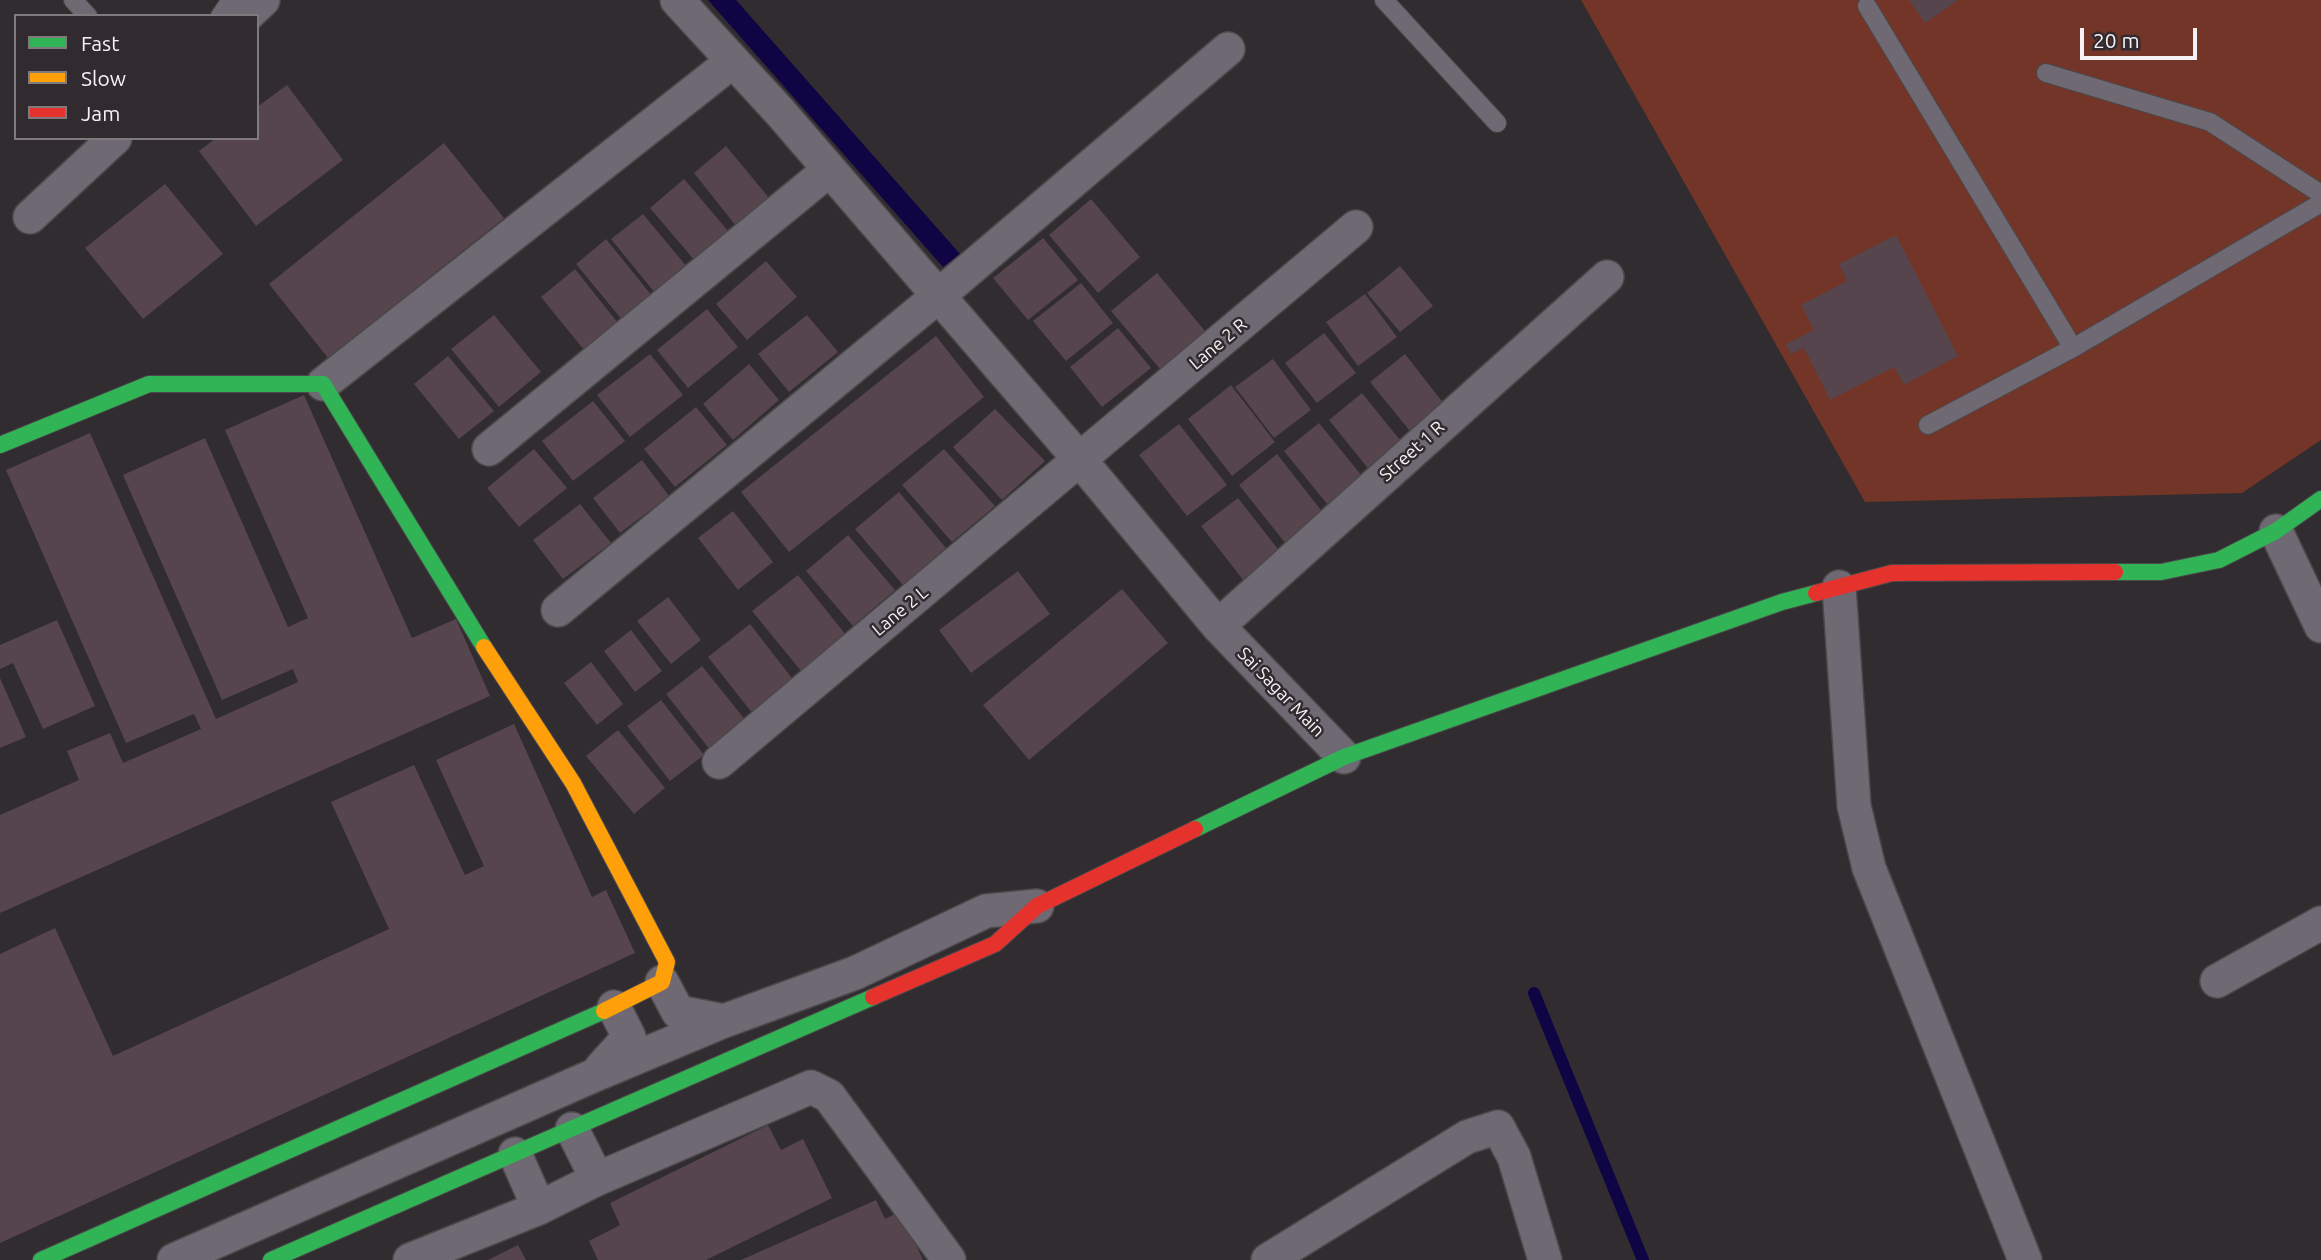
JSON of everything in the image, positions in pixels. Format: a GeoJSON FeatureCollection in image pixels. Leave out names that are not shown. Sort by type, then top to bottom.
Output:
{"type":"FeatureCollection","features":[{"type":"Feature","properties":{"kind":"street"},"geometry":{"type":"LineString","coordinates":[[248,14],[263,0]]}},
{"type":"Feature","properties":{"kind":"street","name":"Sai Sagar Main"},"geometry":{"type":"LineString","coordinates":[[677,0],[829,170],[1080,460],[1218,626],[1345,757]]}},
{"type":"Feature","properties":{"kind":"street"},"geometry":{"type":"LineString","coordinates":[[558,610],[937,297],[1228,50]]}},
{"type":"Feature","properties":{"kind":"street"},"geometry":{"type":"LineString","coordinates":[[0,444],[149,384],[323,384],[733,61]]}},
{"type":"Feature","properties":{"kind":"street"},"geometry":{"type":"LineString","coordinates":[[30,217],[113,140]]}},
{"type":"Feature","properties":{"kind":"street"},"geometry":{"type":"LineString","coordinates":[[489,449],[829,170]]}},
{"type":"Feature","properties":{"kind":"street","name":"Lane 2 R"},"geometry":{"type":"LineString","coordinates":[[1080,460],[1356,227]]}},
{"type":"Feature","properties":{"kind":"street","name":"Street 1 R"},"geometry":{"type":"LineString","coordinates":[[1218,626],[1607,277]]}},
{"type":"Feature","properties":{"kind":"street"},"geometry":{"type":"LineString","coordinates":[[323,384],[446,590],[573,783],[667,961],[662,982],[678,1012],[724,1021]]}},
{"type":"Feature","properties":{"kind":"street","name":"Lane 2 L"},"geometry":{"type":"LineString","coordinates":[[719,762],[1080,460]]}},
{"type":"Feature","properties":{"kind":"street"},"geometry":{"type":"LineString","coordinates":[[271,1260],[572,1129],[861,987],[986,911],[1037,906],[1345,757],[1782,602],[1892,573],[2161,572],[2219,559],[2276,531],[2321,499]]}},
{"type":"Feature","properties":{"kind":"street"},"geometry":{"type":"LineString","coordinates":[[2276,531],[2321,626]]}},
{"type":"Feature","properties":{"kind":"street"},"geometry":{"type":"LineString","coordinates":[[1839,587],[1854,806],[1869,867],[2025,1260]]}},
{"type":"Feature","properties":{"kind":"street"},"geometry":{"type":"LineString","coordinates":[[2217,981],[2321,923]]}},
{"type":"Feature","properties":{"kind":"street"},"geometry":{"type":"LineString","coordinates":[[41,1260],[614,1007],[662,982]]}},
{"type":"Feature","properties":{"kind":"street"},"geometry":{"type":"LineString","coordinates":[[174,1260],[724,1021],[861,987]]}},
{"type":"Feature","properties":{"kind":"street"},"geometry":{"type":"LineString","coordinates":[[595,1075],[629,1037],[614,1007]]}},
{"type":"Feature","properties":{"kind":"street"},"geometry":{"type":"LineString","coordinates":[[410,1260],[539,1208],[597,1179],[811,1087],[821,1089],[829,1096],[949,1260]]}},
{"type":"Feature","properties":{"kind":"street"},"geometry":{"type":"LineString","coordinates":[[527,1106],[528,1148],[539,1208]]}},
{"type":"Feature","properties":{"kind":"street"},"geometry":{"type":"LineString","coordinates":[[1268,1260],[1467,1137],[1498,1127],[1514,1157],[1545,1260]]}},
{"type":"Feature","properties":{"kind":"street"},"geometry":{"type":"LineString","coordinates":[[572,1129],[597,1179]]}},
{"type":"Feature","properties":{"kind":"lane"},"geometry":{"type":"LineString","coordinates":[[73,0],[86,14]]}},
{"type":"Feature","properties":{"kind":"lane"},"geometry":{"type":"LineString","coordinates":[[1384,0],[1497,123]]}},
{"type":"Feature","properties":{"kind":"lane"},"geometry":{"type":"LineString","coordinates":[[1867,6],[2073,348]]}},
{"type":"Feature","properties":{"kind":"lane"},"geometry":{"type":"LineString","coordinates":[[2046,73],[2210,122],[2321,194]]}},
{"type":"Feature","properties":{"kind":"lane"},"geometry":{"type":"LineString","coordinates":[[1928,425],[2073,348],[2321,203]]}},
{"type":"Feature","properties":{"kind":"shaded area"},"geometry":{"type":"Polygon","coordinates":[[[708,0],[736,0],[960,254],[943,267],[708,0]]]}},
{"type":"Feature","properties":{"kind":"shaded area"},"geometry":{"type":"Polygon","coordinates":[[[1581,0],[2321,0],[2321,440],[2242,493],[1865,502],[1581,0]]]}},
{"type":"Feature","properties":{"kind":"building"},"geometry":{"type":"Polygon","coordinates":[[[1909,0],[1958,0],[1925,23],[1909,0]]]}},
{"type":"Feature","properties":{"kind":"building"},"geometry":{"type":"Polygon","coordinates":[[[287,85],[343,160],[256,226],[199,151],[213,140],[259,140],[259,106],[287,85]]]}},
{"type":"Feature","properties":{"kind":"building"},"geometry":{"type":"Polygon","coordinates":[[[444,143],[504,218],[328,358],[269,284],[444,143]]]}},
{"type":"Feature","properties":{"kind":"building"},"geometry":{"type":"Polygon","coordinates":[[[726,146],[770,199],[736,226],[694,173],[726,146]]]}},
{"type":"Feature","properties":{"kind":"building"},"geometry":{"type":"Polygon","coordinates":[[[684,179],[729,232],[695,261],[650,208],[684,179]]]}},
{"type":"Feature","properties":{"kind":"building"},"geometry":{"type":"Polygon","coordinates":[[[165,184],[223,254],[143,319],[85,248],[165,184]]]}},
{"type":"Feature","properties":{"kind":"building"},"geometry":{"type":"Polygon","coordinates":[[[1091,199],[1140,257],[1098,293],[1049,235],[1091,199]]]}},
{"type":"Feature","properties":{"kind":"building"},"geometry":{"type":"Polygon","coordinates":[[[643,214],[687,267],[655,293],[611,239],[643,214]]]}},
{"type":"Feature","properties":{"kind":"building"},"geometry":{"type":"Polygon","coordinates":[[[1896,235],[1958,356],[1904,385],[1894,367],[1830,400],[1804,348],[1791,354],[1786,344],[1814,330],[1801,305],[1847,281],[1839,264],[1896,235]]]}},
{"type":"Feature","properties":{"kind":"building"},"geometry":{"type":"Polygon","coordinates":[[[1043,238],[1078,280],[1028,320],[993,278],[1043,238]]]}},
{"type":"Feature","properties":{"kind":"building"},"geometry":{"type":"Polygon","coordinates":[[[606,239],[653,297],[623,321],[576,264],[606,239]]]}},
{"type":"Feature","properties":{"kind":"building"},"geometry":{"type":"Polygon","coordinates":[[[766,261],[797,297],[747,340],[716,304],[766,261]]]}},
{"type":"Feature","properties":{"kind":"building"},"geometry":{"type":"Polygon","coordinates":[[[1400,266],[1433,306],[1400,332],[1367,293],[1400,266]]]}},
{"type":"Feature","properties":{"kind":"building"},"geometry":{"type":"Polygon","coordinates":[[[575,269],[618,323],[584,350],[541,297],[575,269]]]}},
{"type":"Feature","properties":{"kind":"building"},"geometry":{"type":"Polygon","coordinates":[[[1157,273],[1205,331],[1160,369],[1111,311],[1157,273]]]}},
{"type":"Feature","properties":{"kind":"building"},"geometry":{"type":"Polygon","coordinates":[[[1081,283],[1113,323],[1066,361],[1033,321],[1081,283]]]}},
{"type":"Feature","properties":{"kind":"building"},"geometry":{"type":"Polygon","coordinates":[[[1365,294],[1397,337],[1358,366],[1326,322],[1365,294]]]}},
{"type":"Feature","properties":{"kind":"building"},"geometry":{"type":"Polygon","coordinates":[[[707,309],[738,347],[688,388],[657,350],[707,309]]]}},
{"type":"Feature","properties":{"kind":"building"},"geometry":{"type":"Polygon","coordinates":[[[494,315],[541,372],[499,407],[451,349],[494,315]]]}},
{"type":"Feature","properties":{"kind":"building"},"geometry":{"type":"Polygon","coordinates":[[[807,315],[838,352],[789,392],[758,354],[807,315]]]}},
{"type":"Feature","properties":{"kind":"building"},"geometry":{"type":"Polygon","coordinates":[[[1118,328],[1151,368],[1102,407],[1070,367],[1118,328]]]}},
{"type":"Feature","properties":{"kind":"building"},"geometry":{"type":"Polygon","coordinates":[[[1324,333],[1356,373],[1317,403],[1285,363],[1324,333]]]}},
{"type":"Feature","properties":{"kind":"building"},"geometry":{"type":"Polygon","coordinates":[[[936,336],[984,397],[789,552],[741,492],[936,336]]]}},
{"type":"Feature","properties":{"kind":"building"},"geometry":{"type":"Polygon","coordinates":[[[650,354],[683,395],[630,437],[597,395],[650,354]]]}},
{"type":"Feature","properties":{"kind":"building"},"geometry":{"type":"Polygon","coordinates":[[[1405,354],[1448,409],[1414,436],[1370,382],[1405,354]]]}},
{"type":"Feature","properties":{"kind":"building"},"geometry":{"type":"Polygon","coordinates":[[[448,356],[494,411],[459,439],[414,384],[448,356]]]}},
{"type":"Feature","properties":{"kind":"building"},"geometry":{"type":"Polygon","coordinates":[[[1273,359],[1311,410],[1274,438],[1235,387],[1273,359]]]}},
{"type":"Feature","properties":{"kind":"building"},"geometry":{"type":"Polygon","coordinates":[[[749,364],[779,400],[733,440],[703,404],[749,364]]]}},
{"type":"Feature","properties":{"kind":"building"},"geometry":{"type":"Polygon","coordinates":[[[1231,385],[1275,442],[1232,476],[1188,419],[1231,385]]]}},
{"type":"Feature","properties":{"kind":"building"},"geometry":{"type":"Polygon","coordinates":[[[1362,393],[1404,445],[1371,472],[1329,420],[1362,393]]]}},
{"type":"Feature","properties":{"kind":"building"},"geometry":{"type":"Polygon","coordinates":[[[304,395],[412,638],[456,619],[490,696],[0,913],[0,815],[79,780],[67,751],[110,733],[123,763],[201,729],[194,714],[126,743],[6,470],[90,433],[216,719],[298,682],[293,669],[222,700],[123,475],[205,438],[288,627],[308,618],[225,430],[304,395]]]}},
{"type":"Feature","properties":{"kind":"building"},"geometry":{"type":"Polygon","coordinates":[[[593,401],[625,441],[573,481],[542,441],[593,401]]]}},
{"type":"Feature","properties":{"kind":"building"},"geometry":{"type":"Polygon","coordinates":[[[696,407],[727,445],[675,487],[644,449],[696,407]]]}},
{"type":"Feature","properties":{"kind":"building"},"geometry":{"type":"Polygon","coordinates":[[[995,409],[1045,461],[1002,500],[953,447],[995,409]]]}},
{"type":"Feature","properties":{"kind":"building"},"geometry":{"type":"Polygon","coordinates":[[[1319,423],[1362,476],[1327,504],[1284,451],[1319,423]]]}},
{"type":"Feature","properties":{"kind":"building"},"geometry":{"type":"Polygon","coordinates":[[[1179,424],[1227,485],[1187,516],[1139,455],[1179,424]]]}},
{"type":"Feature","properties":{"kind":"building"},"geometry":{"type":"Polygon","coordinates":[[[534,449],[567,488],[519,527],[487,488],[534,449]]]}},
{"type":"Feature","properties":{"kind":"building"},"geometry":{"type":"Polygon","coordinates":[[[944,449],[995,506],[952,542],[902,485],[944,449]]]}},
{"type":"Feature","properties":{"kind":"building"},"geometry":{"type":"Polygon","coordinates":[[[1277,454],[1324,514],[1286,544],[1239,485],[1277,454]]]}},
{"type":"Feature","properties":{"kind":"building"},"geometry":{"type":"Polygon","coordinates":[[[642,460],[669,496],[620,533],[593,498],[642,460]]]}},
{"type":"Feature","properties":{"kind":"building"},"geometry":{"type":"Polygon","coordinates":[[[899,492],[946,548],[903,585],[855,529],[899,492]]]}},
{"type":"Feature","properties":{"kind":"building"},"geometry":{"type":"Polygon","coordinates":[[[1238,498],[1281,553],[1244,581],[1201,526],[1238,498]]]}},
{"type":"Feature","properties":{"kind":"building"},"geometry":{"type":"Polygon","coordinates":[[[580,504],[611,543],[563,579],[533,540],[580,504]]]}},
{"type":"Feature","properties":{"kind":"building"},"geometry":{"type":"Polygon","coordinates":[[[733,511],[773,562],[738,590],[698,538],[733,511]]]}},
{"type":"Feature","properties":{"kind":"building"},"geometry":{"type":"Polygon","coordinates":[[[848,535],[895,590],[853,626],[806,571],[848,535]]]}},
{"type":"Feature","properties":{"kind":"building"},"geometry":{"type":"Polygon","coordinates":[[[1018,571],[1050,614],[971,673],[939,630],[1018,571]]]}},
{"type":"Feature","properties":{"kind":"building"},"geometry":{"type":"Polygon","coordinates":[[[798,575],[846,635],[801,671],[752,611],[798,575]]]}},
{"type":"Feature","properties":{"kind":"building"},"geometry":{"type":"Polygon","coordinates":[[[1122,589],[1168,643],[1029,760],[983,705],[1122,589]]]}},
{"type":"Feature","properties":{"kind":"building"},"geometry":{"type":"Polygon","coordinates":[[[668,597],[701,640],[671,664],[637,621],[668,597]]]}},
{"type":"Feature","properties":{"kind":"building"},"geometry":{"type":"Polygon","coordinates":[[[57,620],[95,706],[43,729],[13,663],[0,669],[0,645],[57,620]]]}},
{"type":"Feature","properties":{"kind":"building"},"geometry":{"type":"Polygon","coordinates":[[[750,624],[795,682],[753,714],[708,657],[750,624]]]}},
{"type":"Feature","properties":{"kind":"building"},"geometry":{"type":"Polygon","coordinates":[[[631,630],[662,671],[635,692],[604,651],[631,630]]]}},
{"type":"Feature","properties":{"kind":"building"},"geometry":{"type":"Polygon","coordinates":[[[591,662],[623,704],[597,725],[564,683],[591,662]]]}},
{"type":"Feature","properties":{"kind":"building"},"geometry":{"type":"Polygon","coordinates":[[[702,666],[747,722],[711,751],[666,694],[702,666]]]}},
{"type":"Feature","properties":{"kind":"building"},"geometry":{"type":"Polygon","coordinates":[[[0,678],[26,737],[0,748],[0,678]]]}},
{"type":"Feature","properties":{"kind":"building"},"geometry":{"type":"Polygon","coordinates":[[[661,700],[704,755],[670,781],[627,726],[661,700]]]}},
{"type":"Feature","properties":{"kind":"building"},"geometry":{"type":"Polygon","coordinates":[[[514,724],[592,897],[606,890],[635,953],[0,1243],[0,954],[55,928],[113,1056],[389,929],[331,802],[414,765],[465,875],[484,866],[436,760],[514,724]]]}},
{"type":"Feature","properties":{"kind":"building"},"geometry":{"type":"Polygon","coordinates":[[[618,730],[665,788],[634,814],[586,756],[618,730]]]}},
{"type":"Feature","properties":{"kind":"building"},"geometry":{"type":"Polygon","coordinates":[[[768,1125],[781,1150],[803,1139],[832,1198],[706,1260],[598,1260],[589,1241],[620,1225],[610,1203],[768,1125]]]}},
{"type":"Feature","properties":{"kind":"building"},"geometry":{"type":"Polygon","coordinates":[[[876,1200],[885,1219],[901,1211],[923,1260],[741,1260],[876,1200]]]}},
{"type":"Feature","properties":{"kind":"building"},"geometry":{"type":"Polygon","coordinates":[[[518,1245],[526,1260],[488,1260],[518,1245]]]}},
{"type":"Feature","properties":{"kind":"waterway"},"geometry":{"type":"LineString","coordinates":[[1534,993],[1643,1260]]}},
{"type":"Feature","properties":{"kind":"traffic: fast"},"geometry":{"type":"LineString","coordinates":[[0,445],[149,384],[323,384],[484,647]]}},
{"type":"Feature","properties":{"kind":"traffic: fast"},"geometry":{"type":"LineString","coordinates":[[2115,572],[2161,572],[2219,560],[2276,531],[2321,499]]}},
{"type":"Feature","properties":{"kind":"traffic: fast"},"geometry":{"type":"LineString","coordinates":[[1195,829],[1344,757],[1782,602],[1816,593]]}},
{"type":"Feature","properties":{"kind":"traffic: fast"},"geometry":{"type":"LineString","coordinates":[[271,1260],[873,997]]}},
{"type":"Feature","properties":{"kind":"traffic: fast"},"geometry":{"type":"LineString","coordinates":[[41,1260],[604,1011]]}},
{"type":"Feature","properties":{"kind":"traffic: slow"},"geometry":{"type":"LineString","coordinates":[[484,647],[573,783],[667,962],[662,982],[604,1011]]}},
{"type":"Feature","properties":{"kind":"traffic: jam"},"geometry":{"type":"LineString","coordinates":[[1816,593],[1892,573],[2115,572]]}},
{"type":"Feature","properties":{"kind":"traffic: jam"},"geometry":{"type":"LineString","coordinates":[[873,997],[995,944],[1037,906],[1195,829]]}}]}
